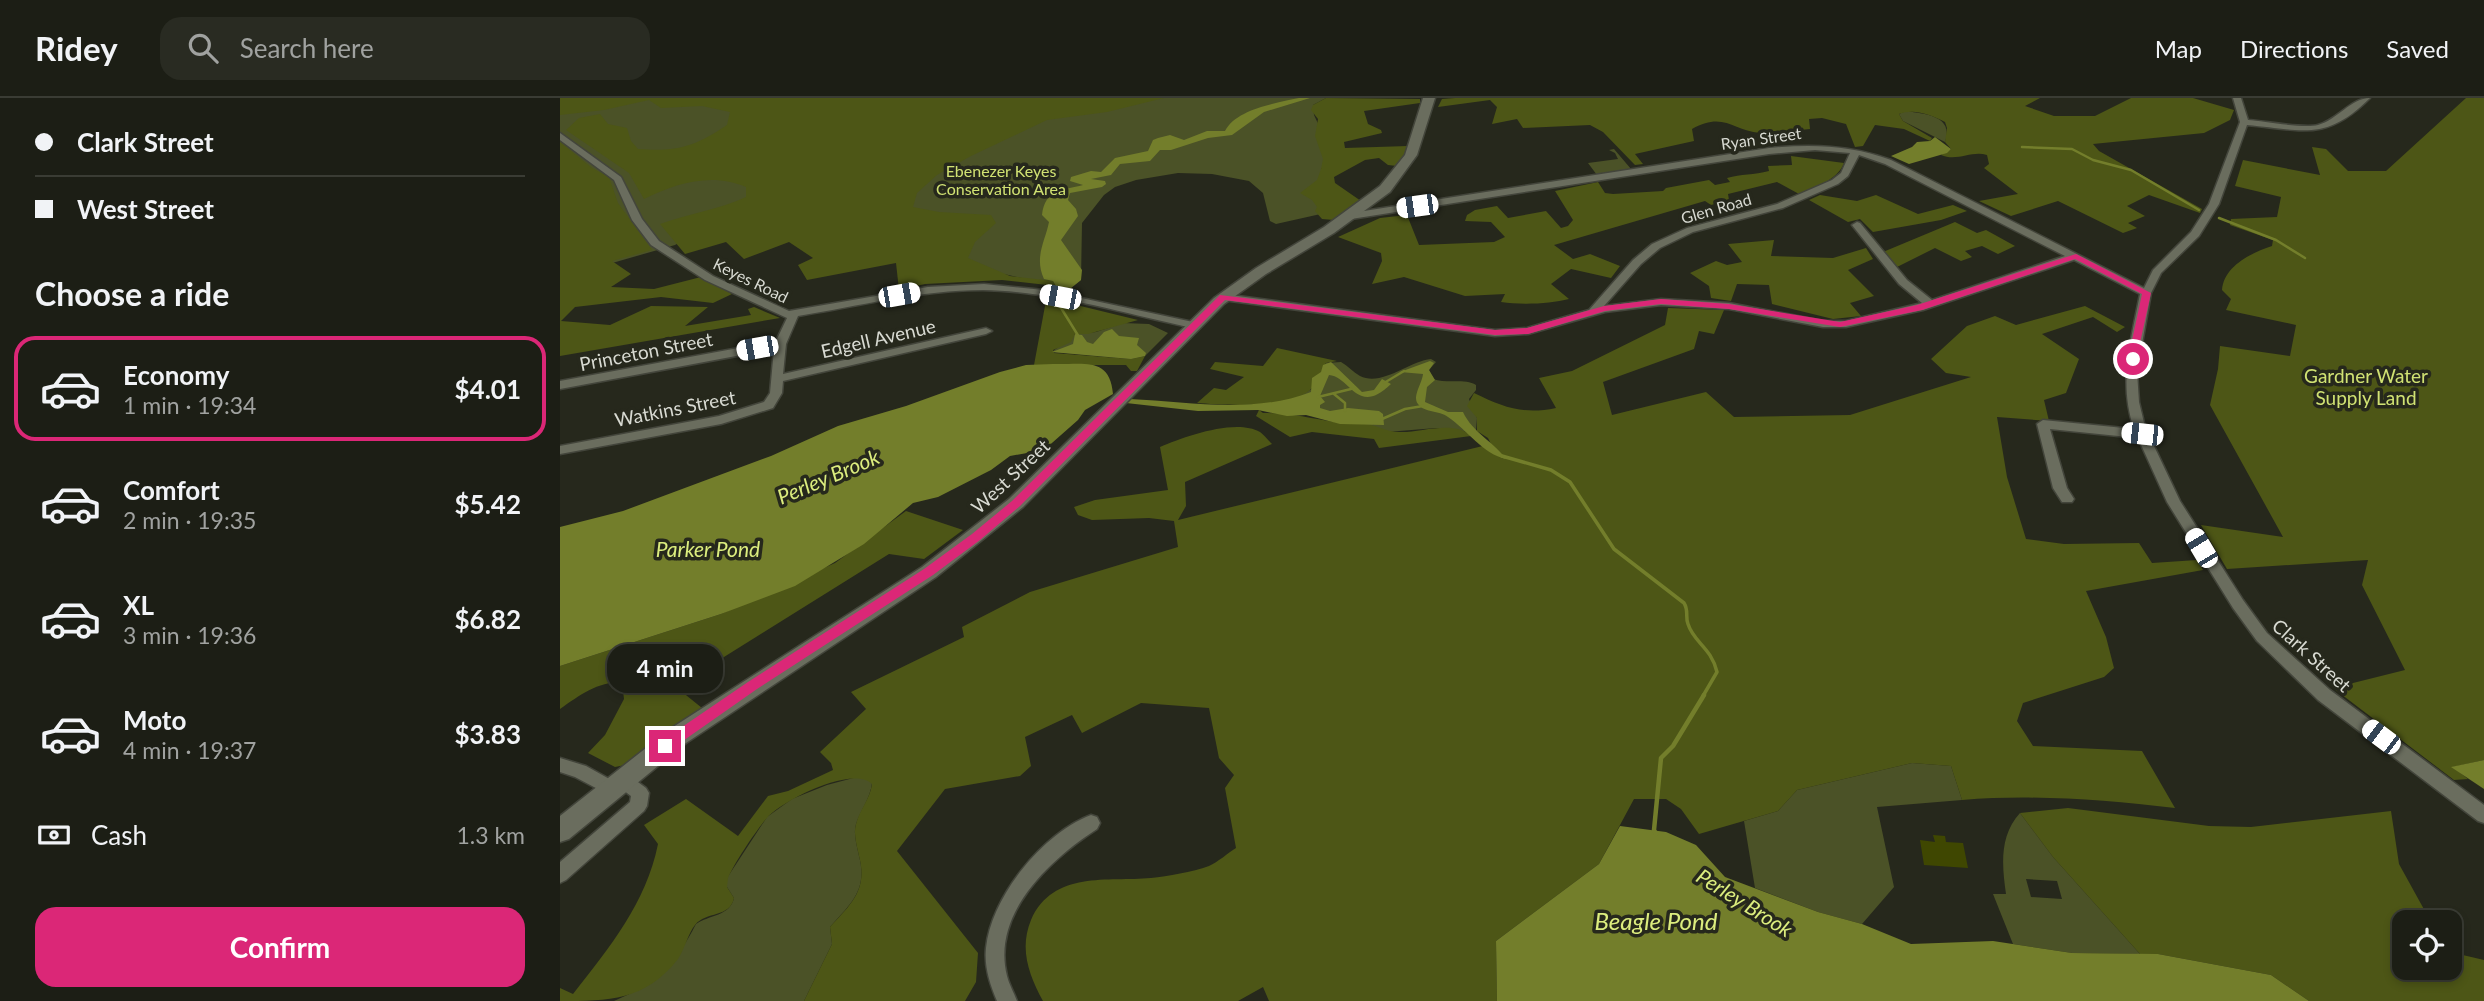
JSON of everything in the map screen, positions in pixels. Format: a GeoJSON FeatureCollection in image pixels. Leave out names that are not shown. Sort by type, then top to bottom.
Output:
{"type":"FeatureCollection","features":[{"type":"Feature","properties":{"kind":"main road","name":"West Street"},"geometry":{"type":"LineString","coordinates":[[560,831],[695,724],[929,572],[976,537],[1016,503],[1223,297],[1351,216],[1380,194],[1405,165],[1429,98]]}},
{"type":"Feature","properties":{"kind":"street"},"geometry":{"type":"LineString","coordinates":[[2237,98],[2244,122],[2315,129],[2335,122],[2365,98]]}},
{"type":"Feature","properties":{"kind":"street","name":"Clark Street"},"geometry":{"type":"LineString","coordinates":[[2244,122],[2206,220],[2160,269],[2146,293],[2131,372],[2133,402],[2142,434],[2181,513],[2238,604],[2262,636],[2324,695],[2484,816]]}},
{"type":"Feature","properties":{"kind":"street","name":"Keyes Road"},"geometry":{"type":"LineString","coordinates":[[560,136],[615,176],[637,220],[658,246],[709,278],[793,316],[914,292],[984,286],[1044,293],[1193,325]]}},
{"type":"Feature","properties":{"kind":"street","name":"Ryan Street"},"geometry":{"type":"LineString","coordinates":[[1351,216],[1769,151],[1816,147],[1856,151],[1888,162],[2146,293]]}},
{"type":"Feature","properties":{"kind":"street","name":"Glen Road"},"geometry":{"type":"LineString","coordinates":[[1592,312],[1641,257],[1656,246],[1690,230],[1780,206],[1835,182],[1845,174],[1856,151]]}},
{"type":"Feature","properties":{"kind":"street"},"geometry":{"type":"LineString","coordinates":[[1857,225],[1903,282],[1930,304]]}},
{"type":"Feature","properties":{"kind":"street"},"geometry":{"type":"LineString","coordinates":[[1223,297],[1503,333],[1548,327],[1592,312],[1632,304],[1672,302],[1729,306],[1840,325],[1930,304],[2076,257]]}},
{"type":"Feature","properties":{"kind":"street"},"geometry":{"type":"LineString","coordinates":[[778,379],[780,344],[793,316]]}},
{"type":"Feature","properties":{"kind":"street","name":"Edgell Avenue"},"geometry":{"type":"LineString","coordinates":[[778,379],[986,331]]}},
{"type":"Feature","properties":{"kind":"street","name":"Princeton Street"},"geometry":{"type":"LineString","coordinates":[[560,385],[780,344]]}},
{"type":"Feature","properties":{"kind":"street","name":"Watkins Street"},"geometry":{"type":"LineString","coordinates":[[560,450],[750,412],[773,401],[778,379]]}},
{"type":"Feature","properties":{"kind":"street"},"geometry":{"type":"LineString","coordinates":[[2067,499],[2060,488],[2043,424],[2142,434]]}},
{"type":"Feature","properties":{"kind":"street"},"geometry":{"type":"LineString","coordinates":[[560,765],[639,793],[638,806],[560,874]]}},
{"type":"Feature","properties":{"kind":"street"},"geometry":{"type":"LineString","coordinates":[[1007,1001],[995,970],[996,943],[1003,916],[1034,869],[1069,835],[1091,823]]}},
{"type":"Feature","properties":{"kind":"green space"},"geometry":{"type":"Polygon","coordinates":[[[560,98],[1164,98],[1107,112],[1047,120],[937,175],[917,193],[913,207],[939,212],[991,215],[996,223],[975,242],[968,258],[1010,276],[1053,281],[1056,286],[1002,280],[925,284],[899,290],[896,263],[807,280],[798,265],[813,258],[789,242],[744,259],[726,242],[685,254],[660,224],[746,197],[746,187],[720,180],[694,181],[668,188],[644,199],[629,173],[566,130],[579,118],[600,114],[608,124],[627,128],[631,141],[638,149],[674,149],[695,143],[727,125],[730,112],[702,106],[661,108],[649,100],[604,110],[560,115],[560,98]]]}},
{"type":"Feature","properties":{"kind":"green space","name":"Ebenezer Keyes Conservation Area"},"geometry":{"type":"Polygon","coordinates":[[[607,98],[1326,98],[1313,105],[1314,115],[1333,156],[1321,169],[1343,209],[1276,224],[1270,221],[1263,193],[1249,181],[1212,174],[1178,173],[1136,180],[1115,187],[1104,195],[1082,223],[1081,280],[1071,288],[1056,286],[1053,281],[1030,280],[1004,274],[969,281],[928,210],[703,229],[675,245],[560,278],[560,108],[607,98]]]}},
{"type":"Feature","properties":{"kind":"green space"},"geometry":{"type":"Polygon","coordinates":[[[1326,98],[1420,99],[1420,103],[1364,111],[1368,124],[1382,133],[1344,142],[1345,148],[1408,146],[1397,166],[1388,165],[1379,158],[1365,160],[1334,177],[1335,183],[1361,201],[1334,220],[1322,219],[1315,211],[1317,207],[1312,200],[1300,193],[1317,180],[1321,169],[1323,159],[1315,136],[1318,119],[1311,110],[1313,105],[1326,98]]]}},
{"type":"Feature","properties":{"kind":"green space"},"geometry":{"type":"Polygon","coordinates":[[[2040,98],[2025,106],[2054,116],[2095,116],[2131,98],[2193,98],[2234,110],[2230,120],[2204,133],[2093,144],[2099,151],[2202,209],[2200,213],[2149,195],[2127,206],[2145,216],[2128,223],[2137,228],[2123,233],[2058,201],[2011,216],[1979,201],[2018,194],[1984,168],[1989,164],[1987,155],[1941,155],[1951,149],[1945,142],[1945,122],[1923,113],[1899,114],[1903,121],[1932,138],[1930,141],[1904,129],[1875,125],[1863,146],[1855,147],[1846,124],[1822,118],[1809,119],[1810,129],[1766,133],[1712,122],[1692,129],[1694,141],[1635,154],[1643,164],[1635,165],[1603,132],[1590,125],[1523,128],[1517,119],[1492,124],[1497,107],[1490,100],[1438,107],[1442,99],[2040,98]]]}},
{"type":"Feature","properties":{"kind":"green space","name":"Gardner Water Supply Land"},"geometry":{"type":"Polygon","coordinates":[[[2466,98],[2484,98],[2484,760],[2453,767],[2468,779],[2454,780],[2333,688],[2405,670],[2362,585],[2368,560],[2227,569],[2201,525],[2283,537],[2210,405],[2220,346],[2290,356],[2296,325],[2226,310],[2231,299],[2222,290],[2228,274],[2247,257],[2272,246],[2273,240],[2230,225],[2231,219],[2277,217],[2281,197],[2235,186],[2243,160],[2320,175],[2312,147],[2326,149],[2348,171],[2386,171],[2466,98]]]}},
{"type":"Feature","properties":{"kind":"green space"},"geometry":{"type":"Polygon","coordinates":[[[1906,111],[1930,115],[1942,122],[1947,133],[1945,142],[1903,121],[1899,114],[1906,111]]]}},
{"type":"Feature","properties":{"kind":"green space"},"geometry":{"type":"Polygon","coordinates":[[[560,142],[592,168],[609,177],[618,203],[652,250],[612,261],[631,274],[611,287],[654,289],[701,277],[732,294],[713,303],[661,297],[575,307],[561,321],[610,325],[651,306],[708,307],[685,326],[751,315],[748,309],[754,307],[780,318],[560,356],[560,142]]]}},
{"type":"Feature","properties":{"kind":"green space"},"geometry":{"type":"Polygon","coordinates":[[[1614,149],[1631,169],[1597,175],[1588,163],[1618,159],[1615,153],[1609,150],[1614,149]]]}},
{"type":"Feature","properties":{"kind":"green space"},"geometry":{"type":"Polygon","coordinates":[[[1791,156],[1844,163],[1831,179],[1799,194],[1777,182],[1728,194],[1729,200],[1711,205],[1705,201],[1554,245],[1573,259],[1590,254],[1620,266],[1611,278],[1571,269],[1551,284],[1569,299],[1561,301],[1535,304],[1501,302],[1505,294],[1465,296],[1404,277],[1372,284],[1382,261],[1381,253],[1338,237],[1380,218],[1407,215],[1419,245],[1494,242],[1505,237],[1491,222],[1465,221],[1467,215],[1475,210],[1497,206],[1508,218],[1546,211],[1561,228],[1568,226],[1573,220],[1555,191],[1598,182],[1605,193],[1613,194],[1663,191],[1666,188],[1709,180],[1715,185],[1730,182],[1727,178],[1769,171],[1768,166],[1792,165],[1791,156]]]}},
{"type":"Feature","properties":{"kind":"green space"},"geometry":{"type":"Polygon","coordinates":[[[1820,195],[1857,201],[1876,195],[1918,214],[1953,205],[1967,211],[1941,220],[1873,232],[1860,219],[1848,222],[1809,200],[1820,195]]]}},
{"type":"Feature","properties":{"kind":"green space"},"geometry":{"type":"Polygon","coordinates":[[[1955,222],[1977,233],[1986,230],[2015,246],[1998,254],[1982,246],[1965,251],[1972,257],[1961,261],[1935,248],[1897,267],[1883,252],[1955,222]]]}},
{"type":"Feature","properties":{"kind":"green space"},"geometry":{"type":"Polygon","coordinates":[[[1774,240],[1771,256],[1833,258],[1866,248],[1873,259],[1848,270],[1874,296],[1850,303],[1861,316],[1833,319],[1772,304],[1769,285],[1737,284],[1731,301],[1711,298],[1709,286],[1690,273],[1716,261],[1727,265],[1742,262],[1728,244],[1774,240]]]}},
{"type":"Feature","properties":{"kind":"green space"},"geometry":{"type":"Polygon","coordinates":[[[1056,300],[1138,320],[1088,334],[1075,334],[1071,342],[1053,350],[1054,353],[1131,359],[1145,356],[1137,371],[1131,371],[1126,365],[1034,365],[1046,302],[1056,300]]]}},
{"type":"Feature","properties":{"kind":"green space"},"geometry":{"type":"Polygon","coordinates":[[[2085,306],[2125,327],[2117,332],[2093,317],[2042,334],[2079,359],[2066,393],[2044,400],[2049,421],[1997,417],[2007,477],[2026,539],[2064,544],[2139,543],[2152,563],[2197,560],[2203,570],[2086,591],[2106,637],[2114,668],[2104,677],[2023,703],[2017,721],[2033,746],[2142,751],[2175,808],[2068,799],[1962,800],[1951,766],[1912,763],[1797,790],[1778,811],[1699,834],[1681,809],[1666,799],[1634,799],[1599,864],[1496,941],[1497,1001],[1269,1001],[1263,987],[1238,1001],[1043,1001],[1027,962],[1026,941],[1031,920],[1041,904],[1053,893],[1083,882],[1151,878],[1195,870],[1209,866],[1236,848],[1225,788],[1234,775],[1219,758],[1209,708],[1141,703],[1082,733],[1072,715],[1025,737],[1031,766],[1020,776],[945,789],[897,851],[978,953],[976,982],[965,1001],[804,1001],[832,944],[830,927],[856,896],[861,878],[855,828],[872,784],[862,779],[849,779],[801,795],[766,819],[728,878],[727,887],[734,898],[732,904],[723,912],[705,918],[695,925],[678,959],[653,983],[639,991],[610,999],[560,1001],[560,988],[573,994],[636,905],[658,844],[644,825],[686,799],[738,836],[768,796],[788,791],[833,770],[831,763],[820,752],[866,709],[851,692],[964,637],[962,627],[1030,592],[1178,547],[1174,521],[1149,518],[1092,520],[1078,515],[1074,507],[1095,500],[1168,490],[1160,447],[1210,430],[1237,427],[1260,432],[1272,444],[1185,482],[1186,506],[1178,520],[1491,444],[1488,438],[1477,431],[1477,418],[1467,406],[1474,393],[1523,410],[1556,408],[1539,378],[1572,371],[1665,325],[1668,308],[1724,310],[1714,334],[1699,331],[1694,349],[1603,382],[1612,415],[1706,392],[1734,417],[1850,415],[1971,377],[1946,373],[1931,359],[1967,326],[1995,316],[2016,325],[2085,306]]]}},
{"type":"Feature","properties":{"kind":"green space"},"geometry":{"type":"Polygon","coordinates":[[[1123,323],[1149,324],[1168,333],[1145,356],[1131,359],[1052,352],[1073,335],[1096,332],[1123,323]]]}},
{"type":"Feature","properties":{"kind":"green space"},"geometry":{"type":"Polygon","coordinates":[[[1277,348],[1337,361],[1326,363],[1313,387],[1291,399],[1258,404],[1197,403],[1214,388],[1226,390],[1244,377],[1210,369],[1215,362],[1263,366],[1277,348]]]}},
{"type":"Feature","properties":{"kind":"green space"},"geometry":{"type":"Polygon","coordinates":[[[1431,359],[1436,362],[1429,370],[1433,379],[1476,385],[1476,390],[1469,399],[1477,418],[1476,430],[1468,432],[1436,428],[1387,432],[1287,400],[1312,389],[1326,363],[1341,362],[1368,379],[1386,376],[1431,359]]]}},
{"type":"Feature","properties":{"kind":"green space"},"geometry":{"type":"Polygon","coordinates":[[[1259,410],[1263,413],[1338,423],[1366,424],[1397,432],[1456,429],[1471,436],[1379,448],[1374,439],[1312,432],[1290,437],[1256,416],[1259,410]]]}},
{"type":"Feature","properties":{"kind":"green space"},"geometry":{"type":"Polygon","coordinates":[[[906,511],[963,530],[924,559],[889,554],[676,687],[702,708],[625,765],[615,767],[588,753],[605,735],[624,699],[622,682],[597,687],[560,709],[560,666],[721,614],[835,563],[906,511]]]}},
{"type":"Feature","properties":{"kind":"green space"},"geometry":{"type":"Polygon","coordinates":[[[1912,763],[1951,766],[1962,800],[1877,807],[1894,887],[1862,924],[1818,912],[1755,888],[1744,821],[1778,811],[1797,790],[1912,763]]]}},
{"type":"Feature","properties":{"kind":"green space"},"geometry":{"type":"Polygon","coordinates":[[[857,777],[872,783],[855,828],[861,868],[859,887],[851,903],[830,927],[832,944],[804,1001],[614,1001],[653,980],[672,962],[696,924],[732,904],[734,898],[727,887],[727,878],[767,817],[792,799],[857,777]]]}},
{"type":"Feature","properties":{"kind":"green space"},"geometry":{"type":"Polygon","coordinates":[[[2068,808],[2209,826],[2251,827],[2391,811],[2399,864],[2424,910],[2392,910],[2392,980],[2462,980],[2462,955],[2484,960],[2484,1001],[2309,1001],[2271,975],[2158,954],[2140,954],[2053,857],[2020,813],[2068,808]]]}},
{"type":"Feature","properties":{"kind":"green space"},"geometry":{"type":"Polygon","coordinates":[[[2020,813],[2053,857],[2140,954],[2072,953],[2013,944],[1993,894],[2006,894],[2005,841],[2020,813]],[[2026,879],[2031,897],[2062,899],[2057,881],[2026,879]]]}},
{"type":"Feature","properties":{"kind":"water"},"geometry":{"type":"Polygon","coordinates":[[[1299,98],[1310,98],[1264,112],[1232,135],[1208,138],[1171,150],[1160,150],[1150,161],[1120,164],[1111,175],[1091,179],[1105,181],[1106,184],[1102,187],[1070,193],[1068,200],[1078,216],[1061,240],[1082,270],[1081,280],[1071,288],[1056,286],[1053,281],[1044,279],[1040,257],[1049,222],[1042,215],[1044,206],[1056,192],[1083,185],[1070,181],[1071,177],[1091,171],[1101,172],[1115,158],[1148,151],[1153,140],[1158,138],[1170,135],[1184,140],[1207,131],[1225,131],[1230,123],[1247,112],[1299,98]]]}},
{"type":"Feature","properties":{"kind":"water"},"geometry":{"type":"Polygon","coordinates":[[[1935,137],[1951,149],[1947,153],[1909,164],[1891,156],[1917,142],[1930,141],[1935,137]]]}},
{"type":"Feature","properties":{"kind":"water"},"geometry":{"type":"Polygon","coordinates":[[[1112,329],[1119,336],[1139,338],[1137,345],[1146,353],[1145,356],[1131,359],[1052,352],[1073,344],[1075,334],[1082,335],[1087,342],[1093,344],[1104,332],[1112,329]]]}},
{"type":"Feature","properties":{"kind":"water"},"geometry":{"type":"Polygon","coordinates":[[[1430,361],[1434,363],[1429,370],[1435,380],[1427,387],[1425,402],[1448,412],[1463,412],[1472,426],[1506,459],[1483,447],[1448,417],[1424,409],[1418,404],[1417,394],[1423,374],[1400,372],[1430,361]]]}},
{"type":"Feature","properties":{"kind":"water"},"geometry":{"type":"Polygon","coordinates":[[[1331,362],[1362,392],[1374,390],[1382,379],[1391,384],[1370,397],[1362,396],[1337,377],[1329,375],[1320,396],[1325,402],[1320,408],[1330,411],[1348,408],[1379,411],[1383,414],[1384,425],[1340,424],[1306,415],[1287,416],[1258,410],[1198,411],[1126,403],[1130,399],[1245,405],[1289,399],[1311,392],[1312,378],[1321,372],[1323,365],[1331,362]]]}},
{"type":"Feature","properties":{"kind":"water","name":"Parker Pond"},"geometry":{"type":"Polygon","coordinates":[[[1084,364],[1101,368],[1107,373],[1113,394],[1085,410],[1078,420],[1044,450],[1010,456],[991,470],[938,497],[913,503],[864,544],[795,586],[721,614],[560,666],[560,527],[623,511],[771,456],[838,426],[906,406],[1000,372],[1026,365],[1084,364]]]}},
{"type":"Feature","properties":{"kind":"water"},"geometry":{"type":"Polygon","coordinates":[[[2484,760],[2484,789],[2451,767],[2484,760]]]}},
{"type":"Feature","properties":{"kind":"water","name":"Beagle Pond"},"geometry":{"type":"Polygon","coordinates":[[[1620,826],[1666,832],[1696,845],[1725,877],[1818,912],[1862,924],[1911,944],[1993,941],[2072,953],[2158,954],[2271,975],[2309,1001],[1497,1001],[1496,941],[1599,864],[1620,826]]]}},
{"type":"Feature","properties":{"kind":"building"},"geometry":{"type":"Polygon","coordinates":[[[1933,835],[1945,836],[1946,842],[1963,843],[1968,868],[1924,865],[1920,840],[1935,842],[1933,835]]]}},
{"type":"Feature","properties":{"kind":"waterway"},"geometry":{"type":"LineString","coordinates":[[2022,147],[2072,149],[2093,160],[2131,170],[2199,210]]}},
{"type":"Feature","properties":{"kind":"waterway"},"geometry":{"type":"LineString","coordinates":[[2219,218],[2276,240],[2305,258]]}},
{"type":"Feature","properties":{"kind":"waterway"},"geometry":{"type":"LineString","coordinates":[[1058,303],[1079,337]]}},
{"type":"Feature","properties":{"kind":"waterway","name":"Perley Brook"},"geometry":{"type":"LineString","coordinates":[[1384,383],[1404,371]]}},
{"type":"Feature","properties":{"kind":"waterway"},"geometry":{"type":"LineString","coordinates":[[1318,397],[1351,389]]}},
{"type":"Feature","properties":{"kind":"waterway"},"geometry":{"type":"LineString","coordinates":[[1334,394],[1345,403],[1345,411]]}},
{"type":"Feature","properties":{"kind":"waterway"},"geometry":{"type":"LineString","coordinates":[[1382,419],[1405,409],[1423,406]]}},
{"type":"Feature","properties":{"kind":"waterway","name":"Perley Brook"},"geometry":{"type":"LineString","coordinates":[[1502,456],[1551,470],[1570,482],[1614,549],[1684,603],[1691,630],[1711,657],[1717,672],[1703,696]]}},
{"type":"Feature","properties":{"kind":"waterway","name":"Perley Brook"},"geometry":{"type":"LineString","coordinates":[[1656,834],[1654,830],[1661,758],[1673,746],[1704,695]]}},
{"type":"Feature","properties":{"kind":"route"},"geometry":{"type":"LineString","coordinates":[[665,746],[929,572],[976,537],[1016,503],[1223,297],[1495,333],[1528,331],[1604,309],[1661,302],[1729,306],[1840,325],[1919,308],[2076,257],[2146,293],[2133,359]]}}]}
